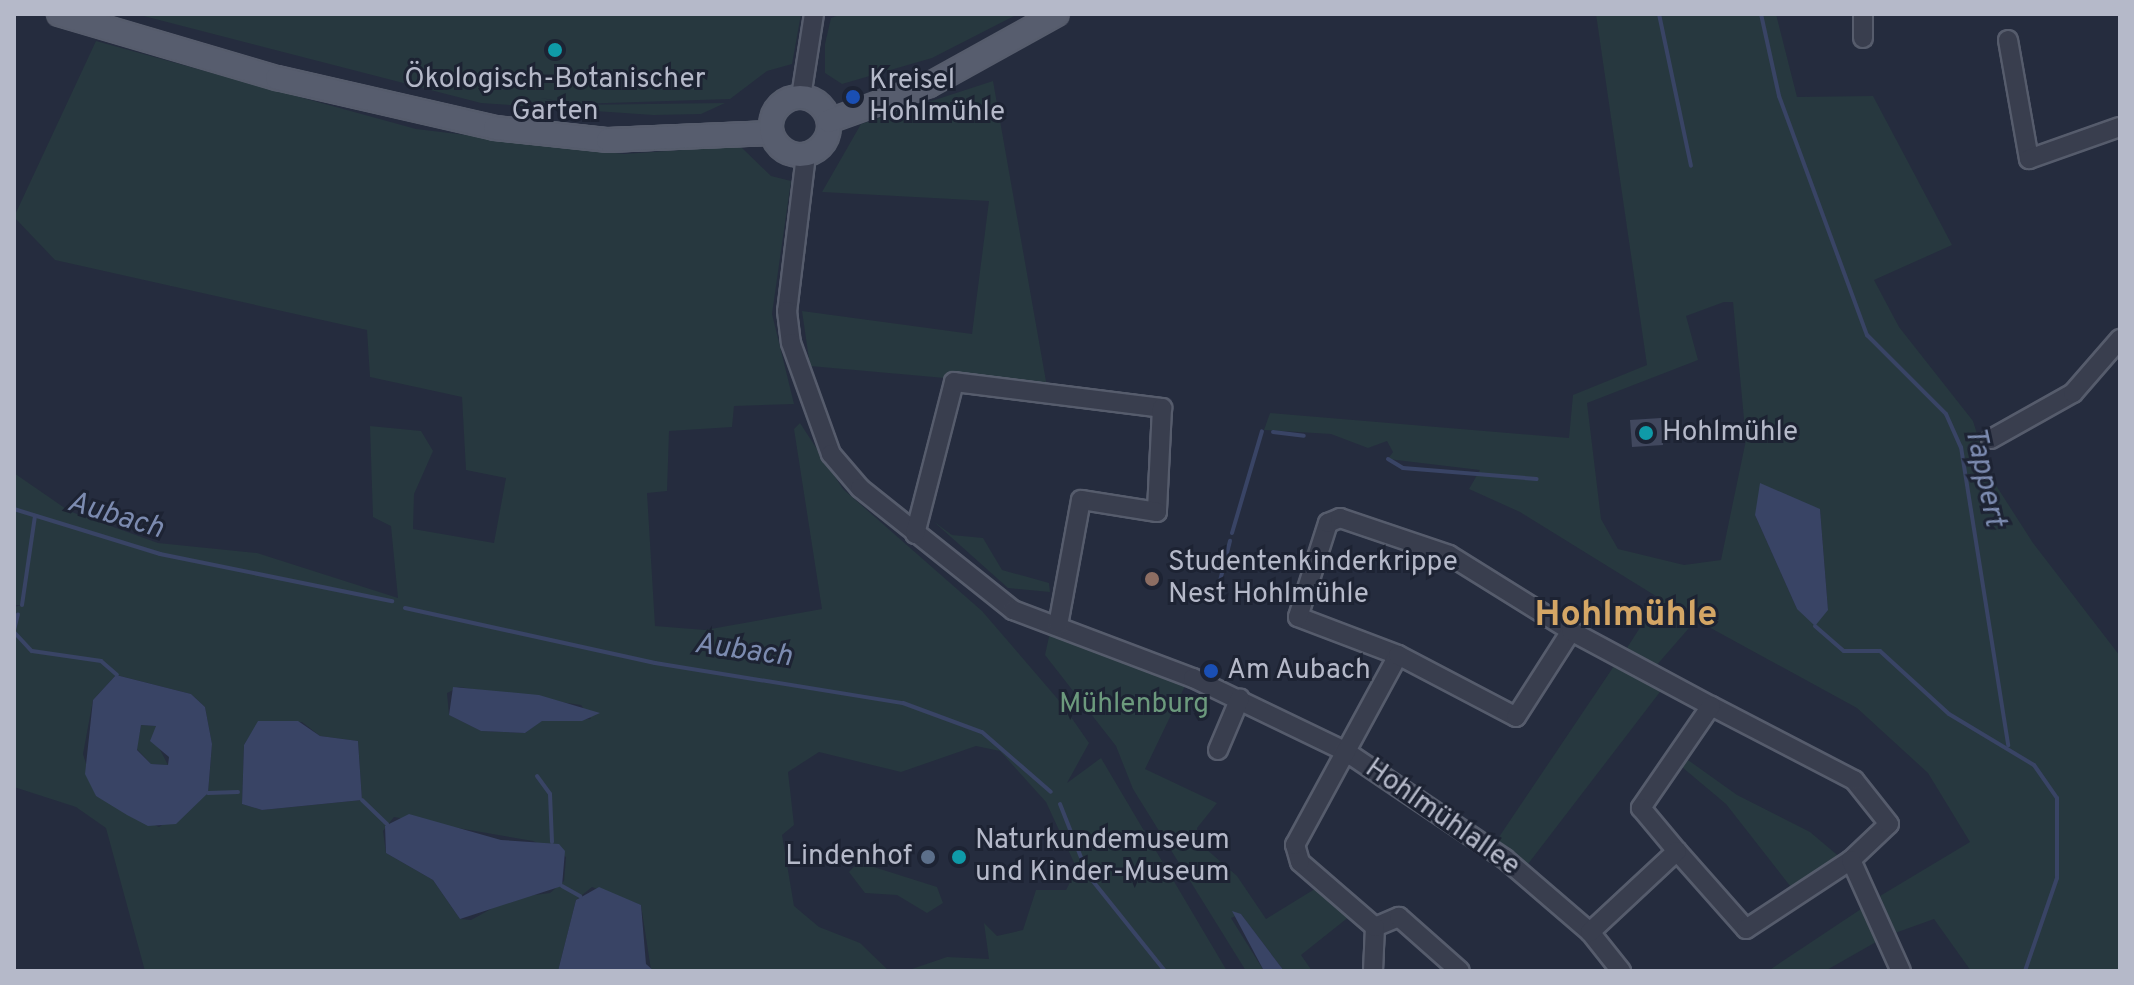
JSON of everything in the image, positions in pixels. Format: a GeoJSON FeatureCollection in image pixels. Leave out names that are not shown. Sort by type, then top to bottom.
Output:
{"type":"FeatureCollection","features":[{"type":"Feature","properties":{"kind":"main road"},"geometry":{"type":"LineString","coordinates":[[59,14],[277,78],[495,128],[608,140],[771,133]]}},
{"type":"Feature","properties":{"kind":"main road"},"geometry":{"type":"LineString","coordinates":[[829,121],[929,85],[1057,14]]}},
{"type":"Feature","properties":{"kind":"main road"},"geometry":{"type":"LineString","coordinates":[[801,97],[816,102],[829,121],[827,139],[806,155],[780,149],[771,133],[777,107],[801,97]]}},
{"type":"Feature","properties":{"kind":"street"},"geometry":{"type":"LineString","coordinates":[[801,97],[814,14]]}},
{"type":"Feature","properties":{"kind":"street"},"geometry":{"type":"LineString","coordinates":[[1863,14],[1863,38]]}},
{"type":"Feature","properties":{"kind":"street"},"geometry":{"type":"LineString","coordinates":[[2008,40],[2029,159],[2120,127]]}},
{"type":"Feature","properties":{"kind":"street","name":"Hohlmühlallee"},"geometry":{"type":"LineString","coordinates":[[806,155],[787,311],[791,343],[831,454],[915,534],[1013,610],[1240,698],[1345,751],[1481,841],[1590,932],[1621,971]]}},
{"type":"Feature","properties":{"kind":"street"},"geometry":{"type":"LineString","coordinates":[[1991,439],[2073,393],[2120,339]]}},
{"type":"Feature","properties":{"kind":"street"},"geometry":{"type":"LineString","coordinates":[[915,534],[954,382],[1162,408],[1157,512],[1081,500],[1058,625]]}},
{"type":"Feature","properties":{"kind":"street"},"geometry":{"type":"LineString","coordinates":[[1571,631],[1516,717],[1398,655],[1298,617],[1328,523],[1340,518],[1449,555],[1571,631],[1854,780],[1888,817],[1885,830],[1851,860],[1746,929],[1641,808],[1711,706]]}},
{"type":"Feature","properties":{"kind":"street"},"geometry":{"type":"LineString","coordinates":[[1375,927],[1295,854],[1345,751],[1398,655]]}},
{"type":"Feature","properties":{"kind":"street"},"geometry":{"type":"LineString","coordinates":[[1218,750],[1240,698]]}},
{"type":"Feature","properties":{"kind":"street"},"geometry":{"type":"LineString","coordinates":[[1590,932],[1677,851]]}},
{"type":"Feature","properties":{"kind":"street"},"geometry":{"type":"LineString","coordinates":[[1851,860],[1887,934],[1901,971]]}},
{"type":"Feature","properties":{"kind":"street"},"geometry":{"type":"LineString","coordinates":[[1375,927],[1399,917],[1460,971]]}},
{"type":"Feature","properties":{"kind":"street"},"geometry":{"type":"LineString","coordinates":[[1373,971],[1375,927]]}},
{"type":"Feature","properties":{"kind":"green space","name":"Ökologisch-Botanischer Garten"},"geometry":{"type":"Polygon","coordinates":[[[136,14],[801,14],[792,64],[767,71],[730,99],[576,104],[541,98],[573,105],[725,103],[701,114],[653,115],[481,103],[136,14]]]}},
{"type":"Feature","properties":{"kind":"green space"},"geometry":{"type":"Polygon","coordinates":[[[842,14],[1018,14],[932,58],[842,84],[825,73],[825,44],[831,18],[842,14]]]}},
{"type":"Feature","properties":{"kind":"green space"},"geometry":{"type":"Polygon","coordinates":[[[1596,14],[1776,14],[1797,97],[1873,96],[1952,245],[1874,280],[1899,327],[1973,421],[1990,476],[2033,543],[2120,656],[2120,971],[1971,971],[1934,919],[1895,933],[1880,896],[1970,842],[1928,773],[1857,708],[1696,620],[1655,667],[1625,651],[1659,598],[1520,512],[1469,489],[1480,470],[1388,459],[1393,452],[1387,441],[1368,448],[1331,434],[1264,430],[1270,413],[1569,438],[1573,395],[1647,365],[1596,14]],[[1724,302],[1686,316],[1698,360],[1587,403],[1601,519],[1618,549],[1684,565],[1721,560],[1746,440],[1733,302],[1724,302]],[[1820,509],[1755,515],[1797,609],[1828,610],[1820,509]]]}},
{"type":"Feature","properties":{"kind":"green space"},"geometry":{"type":"Polygon","coordinates":[[[96,41],[416,129],[624,154],[740,146],[771,176],[791,181],[772,314],[794,404],[734,406],[732,427],[669,431],[667,491],[647,493],[655,626],[705,630],[822,609],[794,429],[800,423],[843,489],[982,611],[1062,704],[1089,743],[1067,783],[1101,758],[1227,971],[906,971],[947,957],[989,959],[984,923],[997,936],[1023,930],[1036,890],[1066,890],[1077,869],[1046,802],[1000,751],[976,746],[901,772],[819,752],[788,772],[794,825],[782,835],[794,906],[819,927],[860,943],[887,969],[901,971],[651,970],[641,905],[592,887],[576,900],[558,971],[145,971],[106,828],[76,807],[14,787],[14,607],[22,605],[14,605],[14,473],[69,511],[158,543],[257,553],[398,598],[391,526],[373,517],[370,426],[421,431],[433,451],[414,494],[413,529],[494,543],[506,478],[466,470],[462,397],[370,377],[367,330],[55,260],[14,217],[96,41]],[[116,675],[93,700],[83,754],[96,796],[159,827],[208,793],[212,744],[205,707],[191,694],[116,675]],[[459,687],[447,693],[449,715],[481,731],[525,733],[541,721],[591,719],[581,705],[459,687]],[[302,722],[256,726],[244,745],[242,804],[262,810],[362,800],[358,741],[320,736],[302,722]],[[394,817],[383,831],[386,853],[433,880],[460,919],[471,920],[511,898],[550,893],[564,881],[566,857],[533,841],[394,817]]]}},
{"type":"Feature","properties":{"kind":"green space"},"geometry":{"type":"Polygon","coordinates":[[[993,81],[1047,387],[810,366],[802,311],[972,334],[989,201],[822,192],[861,124],[993,81]]]}},
{"type":"Feature","properties":{"kind":"green space"},"geometry":{"type":"Polygon","coordinates":[[[933,521],[952,535],[983,538],[1002,570],[1049,583],[1050,592],[1008,588],[933,521]]]}},
{"type":"Feature","properties":{"kind":"green space","name":"Mühlenburg"},"geometry":{"type":"Polygon","coordinates":[[[1050,632],[1185,686],[1145,769],[1217,803],[1197,828],[1197,841],[1237,876],[1266,919],[1318,887],[1350,916],[1301,955],[1312,971],[1284,971],[1241,914],[1231,918],[1264,971],[1246,971],[1133,789],[1116,746],[1045,655],[1050,632]]]}},
{"type":"Feature","properties":{"kind":"green space"},"geometry":{"type":"Polygon","coordinates":[[[1618,660],[1663,688],[1528,864],[1497,840],[1618,660]]]}},
{"type":"Feature","properties":{"kind":"green space"},"geometry":{"type":"Polygon","coordinates":[[[141,725],[156,726],[154,738],[168,765],[151,764],[136,748],[141,725]]]}},
{"type":"Feature","properties":{"kind":"green space"},"geometry":{"type":"Polygon","coordinates":[[[1681,755],[1737,795],[1810,832],[1842,859],[1794,891],[1726,804],[1676,762],[1681,755]]]}},
{"type":"Feature","properties":{"kind":"green space"},"geometry":{"type":"Polygon","coordinates":[[[858,862],[937,887],[943,903],[927,913],[897,895],[865,893],[849,872],[858,862]]]}},
{"type":"Feature","properties":{"kind":"green space"},"geometry":{"type":"Polygon","coordinates":[[[1867,905],[1883,938],[1825,971],[1768,971],[1867,905]]]}},
{"type":"Feature","properties":{"kind":"water"},"geometry":{"type":"Polygon","coordinates":[[[1760,483],[1820,509],[1828,610],[1815,626],[1797,609],[1755,515],[1760,483]]]}},
{"type":"Feature","properties":{"kind":"water"},"geometry":{"type":"Polygon","coordinates":[[[116,675],[191,694],[205,707],[212,744],[208,793],[176,824],[148,826],[96,796],[85,774],[93,700],[116,675]],[[141,725],[137,750],[151,764],[168,765],[169,757],[150,741],[156,726],[141,725]]]}},
{"type":"Feature","properties":{"kind":"water"},"geometry":{"type":"Polygon","coordinates":[[[453,687],[539,695],[600,713],[582,721],[542,721],[525,733],[481,731],[449,715],[453,687]]]}},
{"type":"Feature","properties":{"kind":"water"},"geometry":{"type":"Polygon","coordinates":[[[258,721],[298,721],[320,736],[358,741],[362,800],[262,810],[242,804],[244,745],[258,721]]]}},
{"type":"Feature","properties":{"kind":"water"},"geometry":{"type":"Polygon","coordinates":[[[409,814],[501,840],[559,844],[565,851],[562,886],[460,919],[433,880],[386,853],[385,826],[409,814]]]}},
{"type":"Feature","properties":{"kind":"water"},"geometry":{"type":"Polygon","coordinates":[[[599,887],[641,905],[646,964],[654,971],[558,971],[576,900],[599,887]]]}},
{"type":"Feature","properties":{"kind":"water"},"geometry":{"type":"Polygon","coordinates":[[[1232,911],[1241,914],[1284,971],[1264,971],[1232,911]]]}},
{"type":"Feature","properties":{"kind":"building","name":"Hohlmühle"},"geometry":{"type":"Polygon","coordinates":[[[1661,418],[1663,445],[1632,447],[1630,420],[1661,418]]]}},
{"type":"Feature","properties":{"kind":"waterway"},"geometry":{"type":"LineString","coordinates":[[1659,14],[1691,166]]}},
{"type":"Feature","properties":{"kind":"waterway","name":"Tappert"},"geometry":{"type":"LineString","coordinates":[[1761,14],[1779,96],[1867,335],[1946,414],[1961,447],[2008,745]]}},
{"type":"Feature","properties":{"kind":"waterway"},"geometry":{"type":"LineString","coordinates":[[1232,533],[1262,431]]}},
{"type":"Feature","properties":{"kind":"waterway"},"geometry":{"type":"LineString","coordinates":[[1273,432],[1304,436]]}},
{"type":"Feature","properties":{"kind":"waterway"},"geometry":{"type":"LineString","coordinates":[[1388,459],[1403,468],[1537,479]]}},
{"type":"Feature","properties":{"kind":"waterway","name":"Aubach"},"geometry":{"type":"LineString","coordinates":[[14,509],[160,554],[392,601]]}},
{"type":"Feature","properties":{"kind":"waterway"},"geometry":{"type":"LineString","coordinates":[[22,605],[35,516]]}},
{"type":"Feature","properties":{"kind":"waterway"},"geometry":{"type":"LineString","coordinates":[[1216,597],[1230,541]]}},
{"type":"Feature","properties":{"kind":"waterway","name":"Aubach"},"geometry":{"type":"LineString","coordinates":[[405,608],[655,663],[903,703],[982,732],[1051,792]]}},
{"type":"Feature","properties":{"kind":"waterway"},"geometry":{"type":"LineString","coordinates":[[14,630],[18,614]]}},
{"type":"Feature","properties":{"kind":"waterway","name":"Tappert"},"geometry":{"type":"LineString","coordinates":[[1815,626],[1844,651],[1880,651],[1949,714],[2034,765],[2057,798],[2057,878],[2025,971]]}},
{"type":"Feature","properties":{"kind":"waterway"},"geometry":{"type":"LineString","coordinates":[[14,632],[32,651],[101,661],[117,675]]}},
{"type":"Feature","properties":{"kind":"waterway"},"geometry":{"type":"LineString","coordinates":[[537,776],[550,794],[552,842]]}},
{"type":"Feature","properties":{"kind":"waterway"},"geometry":{"type":"LineString","coordinates":[[208,793],[238,792]]}},
{"type":"Feature","properties":{"kind":"waterway"},"geometry":{"type":"LineString","coordinates":[[362,800],[387,824]]}},
{"type":"Feature","properties":{"kind":"waterway","name":"Aubach"},"geometry":{"type":"LineString","coordinates":[[1060,804],[1088,875],[1165,971]]}},
{"type":"Feature","properties":{"kind":"waterway"},"geometry":{"type":"LineString","coordinates":[[562,886],[580,896]]}},
{"type":"Feature","properties":{"kind":"place","name":"Ökologisch-Botanischer Garten"},"geometry":{"type":"Point","coordinates":[555,50]}},
{"type":"Feature","properties":{"kind":"place","name":"Kreisel Hohlmühle"},"geometry":{"type":"Point","coordinates":[853,97]}},
{"type":"Feature","properties":{"kind":"place","name":"Hohlmühle"},"geometry":{"type":"Point","coordinates":[1646,433]}},
{"type":"Feature","properties":{"kind":"place","name":"Studentenkinderkrippe Nest Hohlmühle"},"geometry":{"type":"Point","coordinates":[1152,579]}},
{"type":"Feature","properties":{"kind":"place","name":"Am Aubach"},"geometry":{"type":"Point","coordinates":[1211,671]}},
{"type":"Feature","properties":{"kind":"place","name":"Lindenhof"},"geometry":{"type":"Point","coordinates":[928,857]}},
{"type":"Feature","properties":{"kind":"place","name":"Naturkundemuseum und Kinder-Museum"},"geometry":{"type":"Point","coordinates":[959,857]}},
{"type":"Feature","properties":{"kind":"district","name":"Hohlmühle"},"geometry":{"type":"Point","coordinates":[1626,617]}}]}
